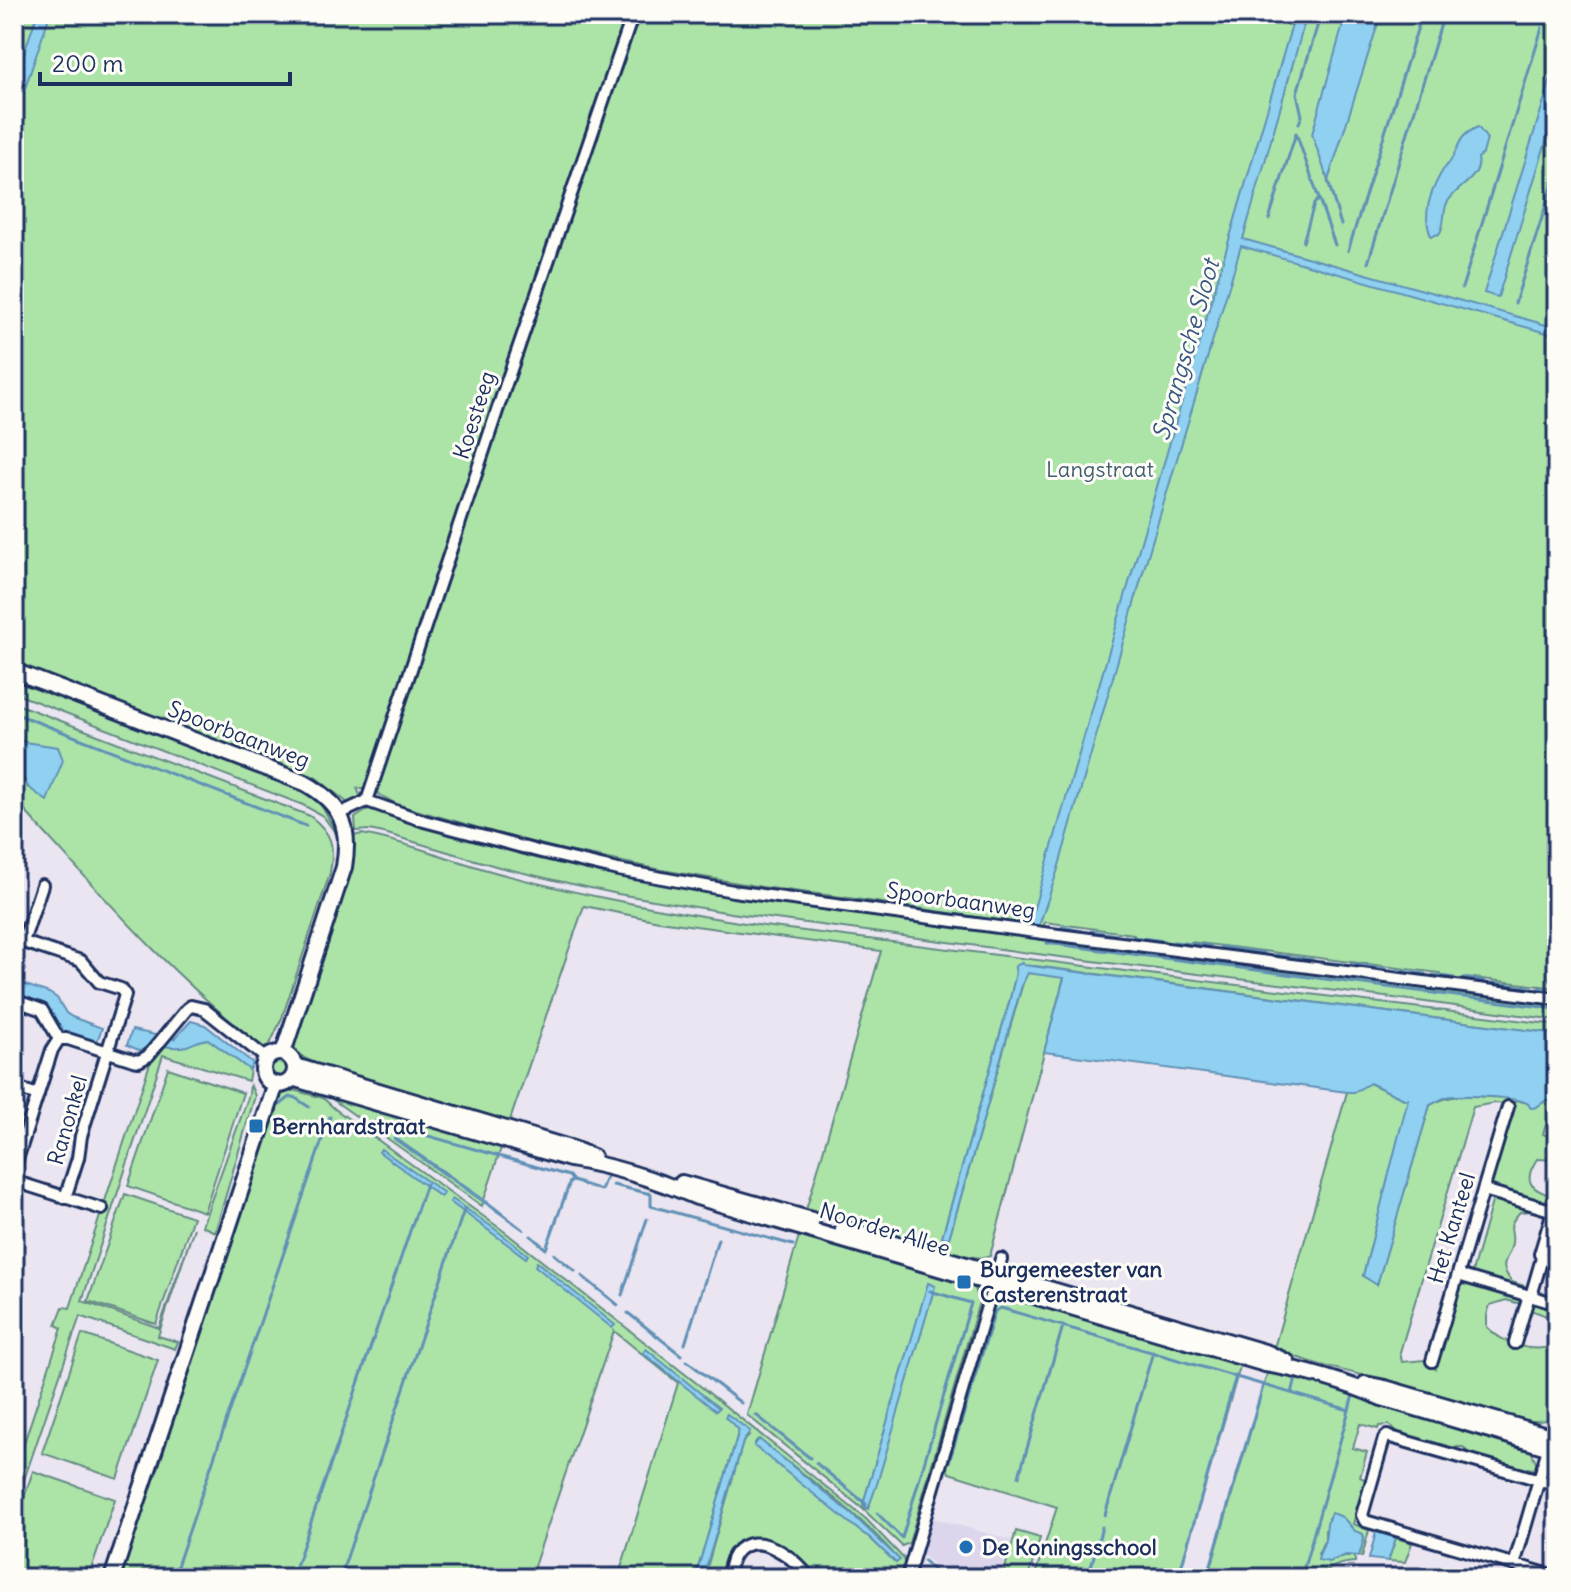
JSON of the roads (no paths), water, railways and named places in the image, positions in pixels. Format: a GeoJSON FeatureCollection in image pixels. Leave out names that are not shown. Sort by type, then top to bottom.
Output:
{"type":"FeatureCollection","features":[{"type":"Feature","properties":{"kind":"street","name":"Koesteeg"},"geometry":{"type":"LineString","coordinates":[[367,801],[633,14]]}},
{"type":"Feature","properties":{"kind":"street","name":"Spoorbaanweg"},"geometry":{"type":"LineString","coordinates":[[14,671],[305,783],[329,800],[339,814]]}},
{"type":"Feature","properties":{"kind":"street"},"geometry":{"type":"LineString","coordinates":[[283,1053],[344,867],[346,834],[339,814],[367,801]]}},
{"type":"Feature","properties":{"kind":"street","name":"Spoorbaanweg"},"geometry":{"type":"LineString","coordinates":[[367,801],[424,821],[541,852],[733,891],[1557,999]]}},
{"type":"Feature","properties":{"kind":"street"},"geometry":{"type":"LineString","coordinates":[[19,940],[42,885]]}},
{"type":"Feature","properties":{"kind":"street","name":"Ranonkel"},"geometry":{"type":"LineString","coordinates":[[19,940],[81,961],[99,982],[121,989],[125,999],[81,1136],[78,1158],[65,1198]]}},
{"type":"Feature","properties":{"kind":"street"},"geometry":{"type":"LineString","coordinates":[[14,1000],[42,1010],[59,1039]]}},
{"type":"Feature","properties":{"kind":"street"},"geometry":{"type":"LineString","coordinates":[[59,1039],[139,1061],[148,1056],[191,1006],[204,1009],[266,1058]]}},
{"type":"Feature","properties":{"kind":"street"},"geometry":{"type":"LineString","coordinates":[[14,1169],[52,1050],[59,1039]]}},
{"type":"Feature","properties":{"kind":"street"},"geometry":{"type":"LineString","coordinates":[[283,1053],[292,1060],[294,1072],[285,1083],[276,1084],[264,1076],[263,1066],[266,1058],[283,1053]]}},
{"type":"Feature","properties":{"kind":"street","name":"Noorder Allee"},"geometry":{"type":"LineString","coordinates":[[294,1072],[573,1149],[771,1213],[997,1272],[1265,1364],[1282,1366],[1366,1390],[1382,1398],[1553,1443]]}},
{"type":"Feature","properties":{"kind":"street"},"geometry":{"type":"LineString","coordinates":[[112,1578],[276,1084]]}},
{"type":"Feature","properties":{"kind":"street"},"geometry":{"type":"LineString","coordinates":[[14,1087],[38,1095]]}},
{"type":"Feature","properties":{"kind":"street","name":"Het Kanteel"},"geometry":{"type":"LineString","coordinates":[[1432,1361],[1508,1107]]}},
{"type":"Feature","properties":{"kind":"street"},"geometry":{"type":"LineString","coordinates":[[14,1181],[102,1209]]}},
{"type":"Feature","properties":{"kind":"street"},"geometry":{"type":"LineString","coordinates":[[1484,1190],[1556,1210],[1515,1343]]}},
{"type":"Feature","properties":{"kind":"street"},"geometry":{"type":"LineString","coordinates":[[907,1578],[997,1272]]}},
{"type":"Feature","properties":{"kind":"street"},"geometry":{"type":"LineString","coordinates":[[1458,1275],[1557,1304]]}},
{"type":"Feature","properties":{"kind":"street"},"geometry":{"type":"LineString","coordinates":[[1514,1565],[1553,1443],[1557,1418]]}},
{"type":"Feature","properties":{"kind":"street"},"geometry":{"type":"LineString","coordinates":[[1556,1577],[1373,1524],[1365,1521],[1362,1515],[1387,1436],[1557,1485]]}},
{"type":"Feature","properties":{"kind":"street"},"geometry":{"type":"LineString","coordinates":[[728,1578],[730,1563],[736,1552],[748,1544],[760,1544],[788,1556],[802,1567],[809,1578]]}},
{"type":"Feature","properties":{"kind":"water"},"geometry":{"type":"Polygon","coordinates":[[[37,14],[50,14],[14,121],[14,84],[37,14]]]}},
{"type":"Feature","properties":{"kind":"water","name":"Sprangsche Sloot"},"geometry":{"type":"Polygon","coordinates":[[[1295,14],[1307,14],[1243,239],[1557,328],[1557,336],[1241,246],[1058,869],[1039,926],[1029,925],[1295,14]]]}},
{"type":"Feature","properties":{"kind":"water"},"geometry":{"type":"Polygon","coordinates":[[[1346,14],[1381,14],[1328,181],[1312,134],[1346,14]]]}},
{"type":"Feature","properties":{"kind":"water"},"geometry":{"type":"Polygon","coordinates":[[[1557,59],[1557,106],[1498,297],[1484,293],[1557,59]]]}},
{"type":"Feature","properties":{"kind":"water"},"geometry":{"type":"Polygon","coordinates":[[[1478,127],[1487,139],[1483,154],[1478,158],[1476,172],[1451,197],[1439,234],[1431,236],[1427,211],[1435,186],[1463,137],[1478,127]]]}},
{"type":"Feature","properties":{"kind":"water"},"geometry":{"type":"Polygon","coordinates":[[[14,736],[24,742],[58,747],[63,760],[47,801],[28,787],[23,777],[14,771],[14,736]]]}},
{"type":"Feature","properties":{"kind":"water"},"geometry":{"type":"Polygon","coordinates":[[[1022,963],[1557,1034],[1557,1102],[1547,1100],[1531,1108],[1527,1103],[1512,1099],[1463,1096],[1447,1097],[1430,1105],[1377,1285],[1363,1276],[1408,1099],[1370,1083],[1354,1092],[1347,1092],[1044,1052],[1064,978],[1028,973],[949,1238],[942,1237],[1009,1003],[1015,966],[1022,963]]]}},
{"type":"Feature","properties":{"kind":"water"},"geometry":{"type":"Polygon","coordinates":[[[14,981],[49,993],[72,1017],[102,1028],[96,1044],[61,1031],[44,1006],[14,995],[14,981]]]}},
{"type":"Feature","properties":{"kind":"water"},"geometry":{"type":"Polygon","coordinates":[[[191,1021],[205,1025],[253,1063],[250,1070],[208,1039],[178,1047],[152,1042],[141,1051],[127,1045],[132,1030],[174,1039],[191,1021]]]}},
{"type":"Feature","properties":{"kind":"water"},"geometry":{"type":"Polygon","coordinates":[[[394,1139],[489,1203],[525,1231],[394,1139]]]}},
{"type":"Feature","properties":{"kind":"water"},"geometry":{"type":"Polygon","coordinates":[[[381,1149],[444,1193],[441,1197],[379,1152],[381,1149]]]}},
{"type":"Feature","properties":{"kind":"water"},"geometry":{"type":"Polygon","coordinates":[[[452,1199],[528,1255],[526,1258],[450,1202],[452,1199]]]}},
{"type":"Feature","properties":{"kind":"water"},"geometry":{"type":"Polygon","coordinates":[[[537,1262],[615,1325],[612,1328],[535,1266],[537,1262]]]}},
{"type":"Feature","properties":{"kind":"water"},"geometry":{"type":"Polygon","coordinates":[[[928,1283],[935,1286],[868,1509],[863,1504],[928,1283]]]}},
{"type":"Feature","properties":{"kind":"water"},"geometry":{"type":"Polygon","coordinates":[[[646,1349],[719,1408],[716,1411],[643,1353],[646,1349]]]}},
{"type":"Feature","properties":{"kind":"water"},"geometry":{"type":"Polygon","coordinates":[[[727,1414],[750,1431],[743,1442],[703,1578],[695,1578],[739,1430],[725,1417],[727,1414]]]}},
{"type":"Feature","properties":{"kind":"water"},"geometry":{"type":"Polygon","coordinates":[[[759,1439],[855,1517],[900,1560],[896,1563],[869,1537],[754,1446],[759,1439]]]}},
{"type":"Feature","properties":{"kind":"water"},"geometry":{"type":"Polygon","coordinates":[[[1331,1513],[1343,1518],[1355,1531],[1363,1534],[1359,1556],[1346,1555],[1329,1562],[1318,1560],[1331,1513]]]}},
{"type":"Feature","properties":{"kind":"water"},"geometry":{"type":"Polygon","coordinates":[[[1376,1532],[1396,1538],[1388,1561],[1369,1559],[1376,1532]]]}},
{"type":"Feature","properties":{"kind":"waterway"},"geometry":{"type":"LineString","coordinates":[[1299,123],[1302,116],[1297,93],[1321,14]]}},
{"type":"Feature","properties":{"kind":"waterway"},"geometry":{"type":"LineString","coordinates":[[1348,251],[1422,14]]}},
{"type":"Feature","properties":{"kind":"waterway"},"geometry":{"type":"LineString","coordinates":[[1368,263],[1444,14]]}},
{"type":"Feature","properties":{"kind":"waterway"},"geometry":{"type":"LineString","coordinates":[[1553,14],[1557,17]]}},
{"type":"Feature","properties":{"kind":"waterway"},"geometry":{"type":"LineString","coordinates":[[1462,288],[1542,28]]}},
{"type":"Feature","properties":{"kind":"waterway"},"geometry":{"type":"LineString","coordinates":[[1269,219],[1296,133],[1335,245]]}},
{"type":"Feature","properties":{"kind":"waterway"},"geometry":{"type":"LineString","coordinates":[[1515,303],[1557,170]]}},
{"type":"Feature","properties":{"kind":"waterway"},"geometry":{"type":"LineString","coordinates":[[1328,181],[1341,225]]}},
{"type":"Feature","properties":{"kind":"waterway"},"geometry":{"type":"LineString","coordinates":[[1303,242],[1314,204],[1319,199]]}},
{"type":"Feature","properties":{"kind":"waterway"},"geometry":{"type":"LineString","coordinates":[[14,713],[306,826]]}},
{"type":"Feature","properties":{"kind":"waterway"},"geometry":{"type":"LineString","coordinates":[[1062,927],[1082,931]]}},
{"type":"Feature","properties":{"kind":"waterway"},"geometry":{"type":"LineString","coordinates":[[1091,931],[1116,935]]}},
{"type":"Feature","properties":{"kind":"waterway"},"geometry":{"type":"LineString","coordinates":[[1125,936],[1164,941]]}},
{"type":"Feature","properties":{"kind":"waterway"},"geometry":{"type":"LineString","coordinates":[[1174,942],[1210,946]]}},
{"type":"Feature","properties":{"kind":"waterway"},"geometry":{"type":"LineString","coordinates":[[1047,943],[1557,1009]]}},
{"type":"Feature","properties":{"kind":"waterway"},"geometry":{"type":"LineString","coordinates":[[1221,947],[1264,953]]}},
{"type":"Feature","properties":{"kind":"waterway"},"geometry":{"type":"LineString","coordinates":[[1274,955],[1313,960]]}},
{"type":"Feature","properties":{"kind":"waterway"},"geometry":{"type":"LineString","coordinates":[[1321,962],[1344,964]]}},
{"type":"Feature","properties":{"kind":"waterway"},"geometry":{"type":"LineString","coordinates":[[1351,964],[1386,969]]}},
{"type":"Feature","properties":{"kind":"waterway"},"geometry":{"type":"LineString","coordinates":[[1394,970],[1425,974]]}},
{"type":"Feature","properties":{"kind":"waterway"},"geometry":{"type":"LineString","coordinates":[[1433,975],[1454,978]]}},
{"type":"Feature","properties":{"kind":"waterway"},"geometry":{"type":"LineString","coordinates":[[1463,978],[1484,981]]}},
{"type":"Feature","properties":{"kind":"waterway"},"geometry":{"type":"LineString","coordinates":[[1492,983],[1530,987]]}},
{"type":"Feature","properties":{"kind":"waterway"},"geometry":{"type":"LineString","coordinates":[[1539,988],[1550,990]]}},
{"type":"Feature","properties":{"kind":"waterway"},"geometry":{"type":"LineString","coordinates":[[280,1105],[294,1097],[309,1107]]}},
{"type":"Feature","properties":{"kind":"waterway"},"geometry":{"type":"LineString","coordinates":[[173,1578],[330,1117]]}},
{"type":"Feature","properties":{"kind":"waterway"},"geometry":{"type":"LineString","coordinates":[[376,1121],[569,1176],[573,1181]]}},
{"type":"Feature","properties":{"kind":"waterway"},"geometry":{"type":"LineString","coordinates":[[531,1236],[546,1249],[570,1182],[601,1190],[608,1172]]}},
{"type":"Feature","properties":{"kind":"waterway"},"geometry":{"type":"LineString","coordinates":[[292,1578],[426,1184]]}},
{"type":"Feature","properties":{"kind":"waterway"},"geometry":{"type":"LineString","coordinates":[[613,1185],[651,1194],[651,1206],[793,1245]]}},
{"type":"Feature","properties":{"kind":"waterway"},"geometry":{"type":"LineString","coordinates":[[340,1578],[464,1210]]}},
{"type":"Feature","properties":{"kind":"waterway"},"geometry":{"type":"LineString","coordinates":[[622,1295],[647,1219]]}},
{"type":"Feature","properties":{"kind":"waterway"},"geometry":{"type":"LineString","coordinates":[[685,1344],[718,1239]]}},
{"type":"Feature","properties":{"kind":"waterway"},"geometry":{"type":"LineString","coordinates":[[554,1254],[575,1271]]}},
{"type":"Feature","properties":{"kind":"waterway"},"geometry":{"type":"LineString","coordinates":[[582,1276],[618,1305]]}},
{"type":"Feature","properties":{"kind":"waterway"},"geometry":{"type":"LineString","coordinates":[[877,1513],[902,1538],[971,1303],[930,1291]]}},
{"type":"Feature","properties":{"kind":"waterway"},"geometry":{"type":"LineString","coordinates":[[949,1462],[995,1311],[1001,1308],[1349,1410],[1301,1578]]}},
{"type":"Feature","properties":{"kind":"waterway"},"geometry":{"type":"LineString","coordinates":[[628,1313],[681,1355]]}},
{"type":"Feature","properties":{"kind":"waterway"},"geometry":{"type":"LineString","coordinates":[[1019,1476],[1063,1326]]}},
{"type":"Feature","properties":{"kind":"waterway"},"geometry":{"type":"LineString","coordinates":[[1105,1515],[1153,1352]]}},
{"type":"Feature","properties":{"kind":"waterway"},"geometry":{"type":"LineString","coordinates":[[687,1361],[741,1403]]}},
{"type":"Feature","properties":{"kind":"waterway"},"geometry":{"type":"LineString","coordinates":[[1292,1393],[1297,1375]]}},
{"type":"Feature","properties":{"kind":"waterway"},"geometry":{"type":"LineString","coordinates":[[1178,1578],[1236,1376]]}},
{"type":"Feature","properties":{"kind":"waterway"},"geometry":{"type":"LineString","coordinates":[[1207,1578],[1263,1386]]}},
{"type":"Feature","properties":{"kind":"waterway"},"geometry":{"type":"LineString","coordinates":[[1349,1410],[1354,1391]]}},
{"type":"Feature","properties":{"kind":"waterway"},"geometry":{"type":"LineString","coordinates":[[756,1415],[810,1458]]}},
{"type":"Feature","properties":{"kind":"waterway"},"geometry":{"type":"LineString","coordinates":[[816,1463],[865,1506]]}},
{"type":"Feature","properties":{"kind":"waterway"},"geometry":{"type":"LineString","coordinates":[[1088,1578],[1102,1527]]}},
{"type":"Feature","properties":{"kind":"waterway"},"geometry":{"type":"LineString","coordinates":[[924,1561],[942,1578]]}},
{"type":"Feature","properties":{"kind":"place","name":"Bernhardstraat"},"geometry":{"type":"Point","coordinates":[256,1126]}},
{"type":"Feature","properties":{"kind":"place","name":"Burgemeester van Casterenstraat"},"geometry":{"type":"Point","coordinates":[964,1282]}},
{"type":"Feature","properties":{"kind":"place","name":"De Koningsschool"},"geometry":{"type":"Point","coordinates":[966,1547]}},
{"type":"Feature","properties":{"kind":"park label","name":"Langstraat"},"geometry":{"type":"Point","coordinates":[1100,469]}}]}
